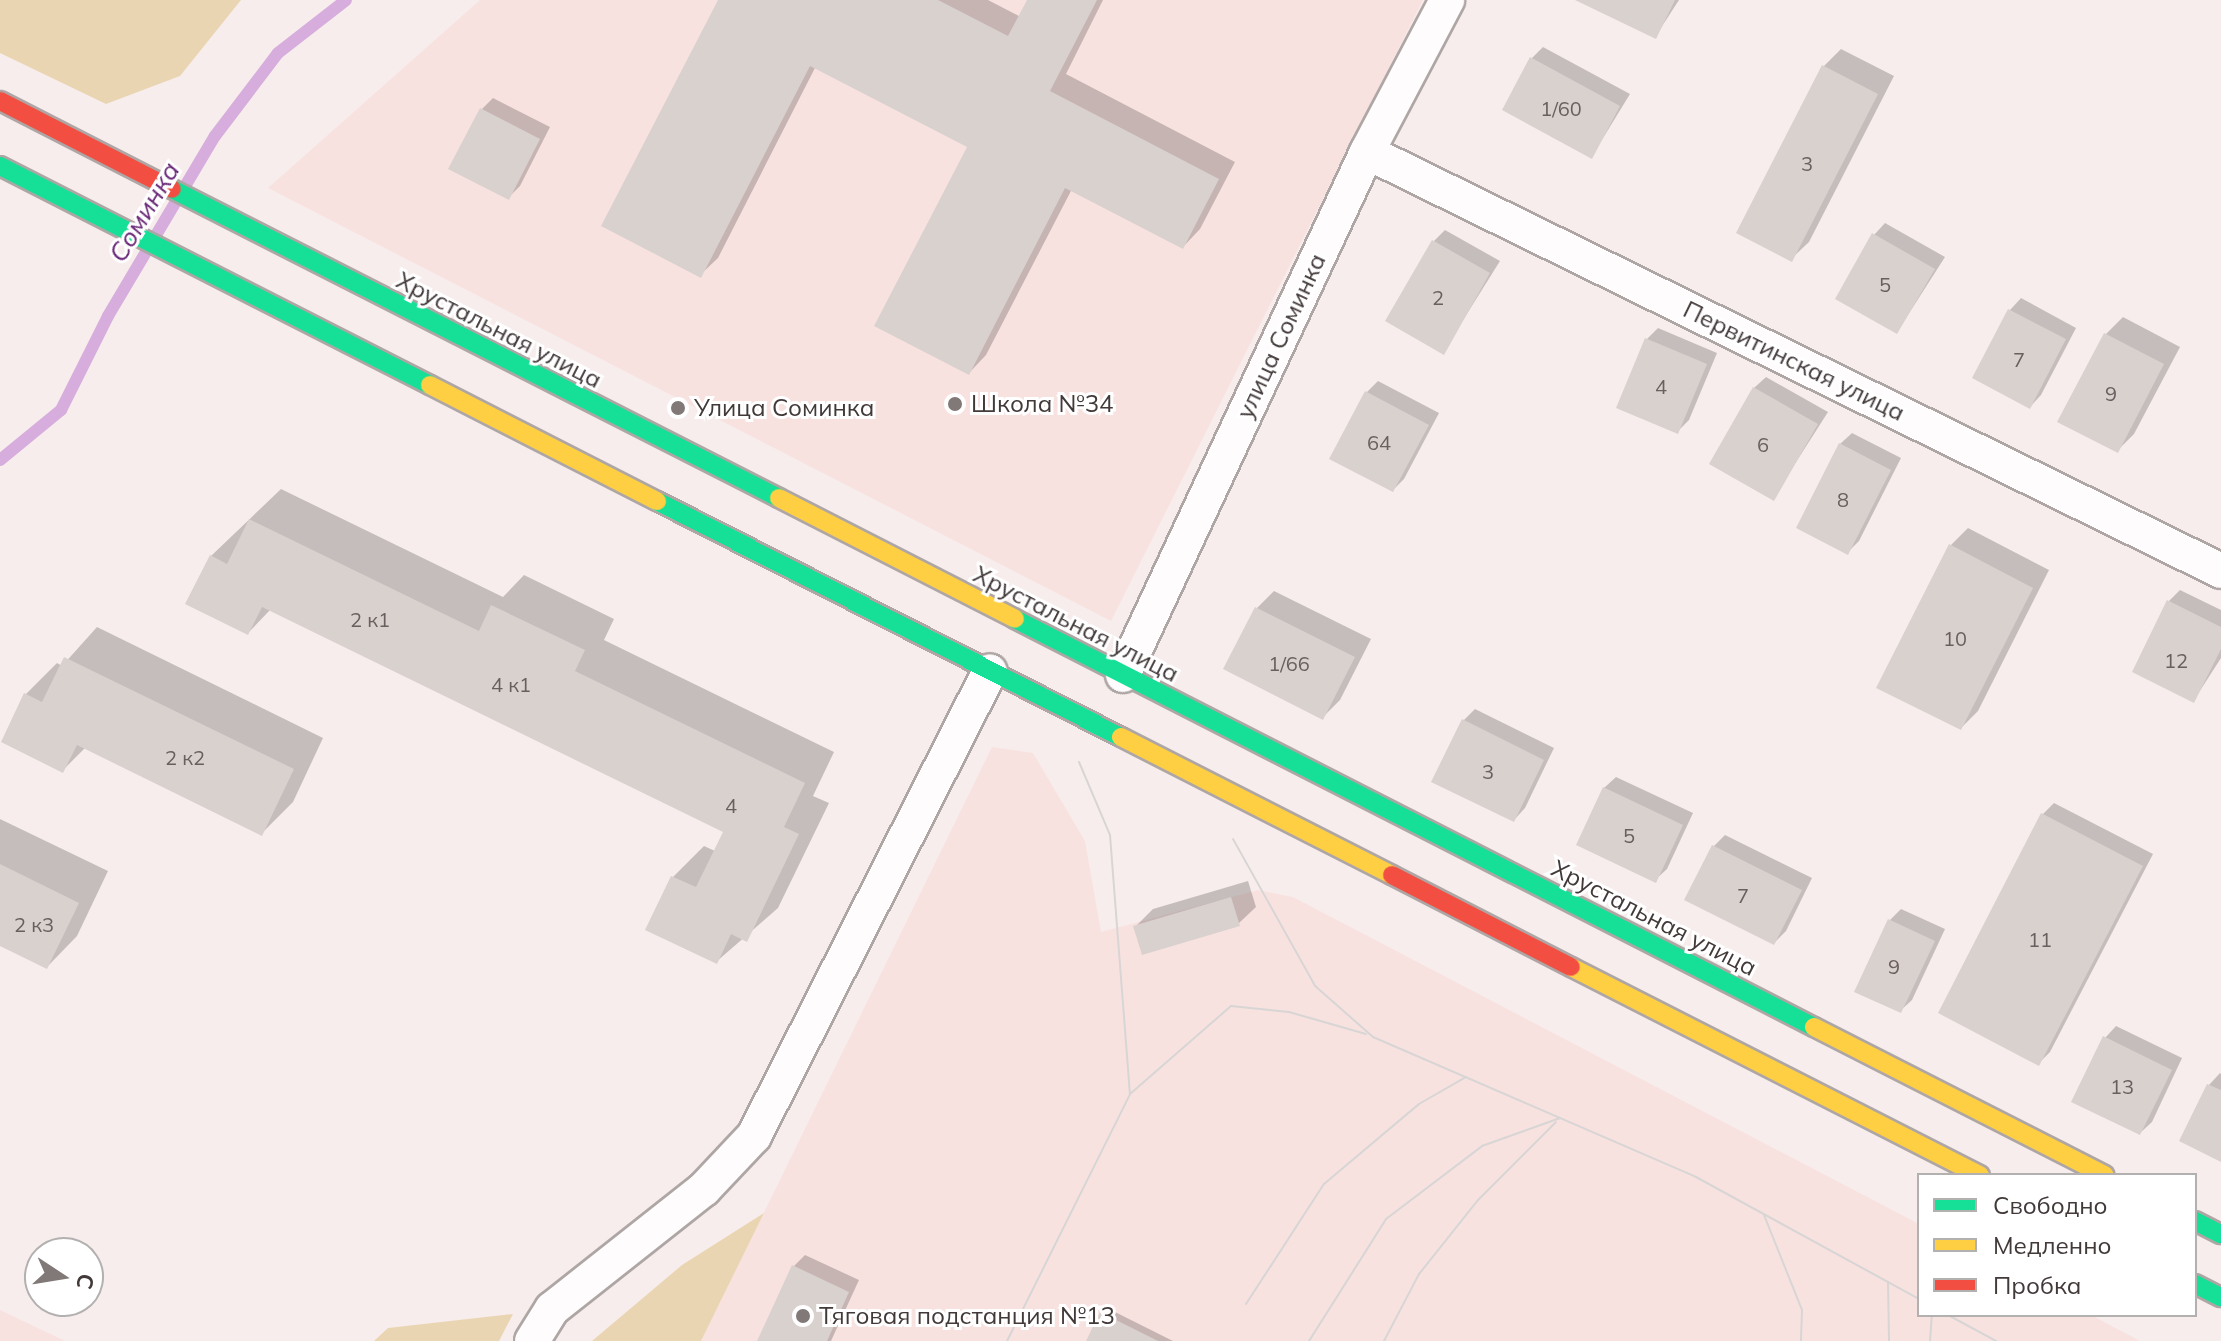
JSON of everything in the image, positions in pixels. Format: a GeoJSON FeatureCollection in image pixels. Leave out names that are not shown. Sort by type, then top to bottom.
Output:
{"type":"FeatureCollection","features":[{"type":"Feature","properties":{"kind":"main road","name":"Хрустальная улица"},"geometry":{"type":"LineString","coordinates":[[0,101],[1120,682],[2100,1173]]}},
{"type":"Feature","properties":{"kind":"main road"},"geometry":{"type":"LineString","coordinates":[[1,166],[1102,720],[1976,1173]]}},
{"type":"Feature","properties":{"kind":"main road"},"geometry":{"type":"LineString","coordinates":[[2197,1222],[2221,1234]]}},
{"type":"Feature","properties":{"kind":"main road"},"geometry":{"type":"LineString","coordinates":[[2197,1285],[2221,1297]]}},
{"type":"Feature","properties":{"kind":"street","name":"улица Соминка"},"geometry":{"type":"LineString","coordinates":[[1120,682],[1367,152],[1447,0]]}},
{"type":"Feature","properties":{"kind":"street","name":"Первитинская улица"},"geometry":{"type":"LineString","coordinates":[[1367,152],[2221,571]]}},
{"type":"Feature","properties":{"kind":"street"},"geometry":{"type":"LineString","coordinates":[[532,1341],[552,1309],[704,1189],[754,1136],[992,664]]}},
{"type":"Feature","properties":{"kind":"shaded area"},"geometry":{"type":"Polygon","coordinates":[[[0,0],[241,0],[180,76],[106,104],[0,53],[0,0]]]}},
{"type":"Feature","properties":{"kind":"shaded area","name":"Школа №34"},"geometry":{"type":"Polygon","coordinates":[[[480,0],[1423,0],[1111,621],[268,188],[480,0]]]}},
{"type":"Feature","properties":{"kind":"shaded area"},"geometry":{"type":"Polygon","coordinates":[[[992,747],[1033,753],[1085,841],[1101,932],[1258,890],[1293,897],[1917,1223],[1917,1317],[2095,1317],[2140,1341],[701,1341],[992,747]]]}},
{"type":"Feature","properties":{"kind":"shaded area"},"geometry":{"type":"Polygon","coordinates":[[[764,1213],[701,1341],[592,1341],[682,1265],[764,1213]]]}},
{"type":"Feature","properties":{"kind":"shaded area"},"geometry":{"type":"Polygon","coordinates":[[[0,1310],[65,1341],[0,1341],[0,1310]]]}},
{"type":"Feature","properties":{"kind":"shaded area"},"geometry":{"type":"Polygon","coordinates":[[[513,1314],[499,1341],[374,1341],[388,1328],[513,1314]]]}},
{"type":"Feature","properties":{"kind":"building"},"geometry":{"type":"Polygon","coordinates":[[[718,0],[938,0],[1008,36],[1027,0],[1097,0],[1050,91],[1219,179],[1183,249],[1065,188],[969,375],[874,326],[967,147],[810,66],[701,278],[601,226],[718,0]]]}},
{"type":"Feature","properties":{"kind":"building"},"geometry":{"type":"Polygon","coordinates":[[[1575,0],[1675,0],[1656,39],[1575,0]]]}},
{"type":"Feature","properties":{"kind":"building"},"geometry":{"type":"Polygon","coordinates":[[[1530,57],[1620,106],[1592,159],[1502,110],[1530,57]]]}},
{"type":"Feature","properties":{"kind":"building"},"geometry":{"type":"Polygon","coordinates":[[[1822,65],[1878,94],[1792,262],[1736,233],[1822,65]]]}},
{"type":"Feature","properties":{"kind":"building"},"geometry":{"type":"Polygon","coordinates":[[[480,108],[540,139],[509,200],[448,169],[480,108]]]}},
{"type":"Feature","properties":{"kind":"building"},"geometry":{"type":"Polygon","coordinates":[[[1872,233],[1935,269],[1897,334],[1835,299],[1872,233]]]}},
{"type":"Feature","properties":{"kind":"building"},"geometry":{"type":"Polygon","coordinates":[[[1432,240],[1490,273],[1444,355],[1385,321],[1432,240]]]}},
{"type":"Feature","properties":{"kind":"building"},"geometry":{"type":"Polygon","coordinates":[[[2008,309],[2066,339],[2030,409],[1972,378],[2008,309]]]}},
{"type":"Feature","properties":{"kind":"building"},"geometry":{"type":"Polygon","coordinates":[[[2104,333],[2164,364],[2118,453],[2057,422],[2104,333]]]}},
{"type":"Feature","properties":{"kind":"building"},"geometry":{"type":"Polygon","coordinates":[[[1645,338],[1707,364],[1678,434],[1616,408],[1645,338]]]}},
{"type":"Feature","properties":{"kind":"building"},"geometry":{"type":"Polygon","coordinates":[[[1753,387],[1818,424],[1774,501],[1709,464],[1753,387]]]}},
{"type":"Feature","properties":{"kind":"building"},"geometry":{"type":"Polygon","coordinates":[[[1365,391],[1429,425],[1393,492],[1329,459],[1365,391]]]}},
{"type":"Feature","properties":{"kind":"building"},"geometry":{"type":"Polygon","coordinates":[[[1839,443],[1891,470],[1848,555],[1796,528],[1839,443]]]}},
{"type":"Feature","properties":{"kind":"building"},"geometry":{"type":"Polygon","coordinates":[[[249,519],[479,631],[491,605],[585,650],[575,671],[805,783],[784,827],[799,834],[747,942],[731,934],[717,964],[645,930],[671,876],[696,887],[723,832],[262,607],[248,635],[185,604],[210,555],[227,564],[249,519]]]}},
{"type":"Feature","properties":{"kind":"building"},"geometry":{"type":"Polygon","coordinates":[[[1949,544],[2033,588],[1961,730],[1876,688],[1949,544]]]}},
{"type":"Feature","properties":{"kind":"building"},"geometry":{"type":"Polygon","coordinates":[[[2167,600],[2221,627],[2221,649],[2194,703],[2132,672],[2167,600]]]}},
{"type":"Feature","properties":{"kind":"building"},"geometry":{"type":"Polygon","coordinates":[[[1255,607],[1355,657],[1323,720],[1223,669],[1255,607]]]}},
{"type":"Feature","properties":{"kind":"building"},"geometry":{"type":"Polygon","coordinates":[[[64,657],[294,769],[262,836],[77,745],[63,773],[1,742],[24,693],[42,702],[64,657]]]}},
{"type":"Feature","properties":{"kind":"building"},"geometry":{"type":"Polygon","coordinates":[[[1462,719],[1544,760],[1514,822],[1431,782],[1462,719]]]}},
{"type":"Feature","properties":{"kind":"building"},"geometry":{"type":"Polygon","coordinates":[[[1603,787],[1683,825],[1656,883],[1576,845],[1603,787]]]}},
{"type":"Feature","properties":{"kind":"building"},"geometry":{"type":"Polygon","coordinates":[[[2041,813],[2143,866],[2039,1066],[1938,1013],[2041,813]]]}},
{"type":"Feature","properties":{"kind":"building"},"geometry":{"type":"Polygon","coordinates":[[[1712,845],[1802,890],[1774,945],[1684,900],[1712,845]]]}},
{"type":"Feature","properties":{"kind":"building"},"geometry":{"type":"Polygon","coordinates":[[[0,864],[79,903],[47,969],[0,946],[0,864]]]}},
{"type":"Feature","properties":{"kind":"building"},"geometry":{"type":"Polygon","coordinates":[[[1231,897],[1240,926],[1142,955],[1133,926],[1231,897]]]}},
{"type":"Feature","properties":{"kind":"building"},"geometry":{"type":"Polygon","coordinates":[[[1888,919],[1935,941],[1901,1013],[1854,992],[1888,919]]]}},
{"type":"Feature","properties":{"kind":"building"},"geometry":{"type":"Polygon","coordinates":[[[2103,1036],[2172,1070],[2140,1135],[2071,1102],[2103,1036]]]}},
{"type":"Feature","properties":{"kind":"building"},"geometry":{"type":"Polygon","coordinates":[[[2207,1084],[2221,1090],[2221,1162],[2179,1141],[2207,1084]]]}},
{"type":"Feature","properties":{"kind":"building","name":"Тяговая подстанция №13"},"geometry":{"type":"Polygon","coordinates":[[[792,1265],[849,1292],[827,1341],[757,1341],[792,1265]]]}},
{"type":"Feature","properties":{"kind":"building"},"geometry":{"type":"Polygon","coordinates":[[[1100,1312],[1158,1341],[1086,1341],[1100,1312]]]}},
{"type":"Feature","properties":{"kind":"waterway","name":"Соминка"},"geometry":{"type":"LineString","coordinates":[[0,460],[61,410],[108,316],[215,136],[278,53],[346,0]]}},
{"type":"Feature","properties":{"kind":"tram line"},"geometry":{"type":"LineString","coordinates":[[1079,762],[1110,835],[1130,1094]]}},
{"type":"Feature","properties":{"kind":"tram line"},"geometry":{"type":"LineString","coordinates":[[1233,839],[1315,986],[1373,1037],[1696,1177],[1917,1298]]}},
{"type":"Feature","properties":{"kind":"tram line"},"geometry":{"type":"LineString","coordinates":[[1007,1341],[1130,1094],[1231,1006],[1289,1012],[1366,1034]]}},
{"type":"Feature","properties":{"kind":"tram line"},"geometry":{"type":"LineString","coordinates":[[1246,1304],[1324,1184],[1419,1104],[1466,1077]]}},
{"type":"Feature","properties":{"kind":"tram line"},"geometry":{"type":"LineString","coordinates":[[1309,1341],[1386,1219],[1482,1146],[1560,1118]]}},
{"type":"Feature","properties":{"kind":"tram line"},"geometry":{"type":"LineString","coordinates":[[1384,1341],[1419,1274],[1478,1200],[1556,1122]]}},
{"type":"Feature","properties":{"kind":"tram line"},"geometry":{"type":"LineString","coordinates":[[1764,1215],[1802,1310],[1801,1341]]}},
{"type":"Feature","properties":{"kind":"tram line"},"geometry":{"type":"LineString","coordinates":[[1888,1282],[1889,1341]]}},
{"type":"Feature","properties":{"kind":"tram line"},"geometry":{"type":"LineString","coordinates":[[1930,1341],[1932,1317]]}},
{"type":"Feature","properties":{"kind":"tram line"},"geometry":{"type":"LineString","coordinates":[[1952,1317],[1996,1341]]}},
{"type":"Feature","properties":{"kind":"traffic: fast"},"geometry":{"type":"LineString","coordinates":[[0,166],[430,385]]}},
{"type":"Feature","properties":{"kind":"traffic: fast"},"geometry":{"type":"LineString","coordinates":[[172,189],[779,498]]}},
{"type":"Feature","properties":{"kind":"traffic: fast"},"geometry":{"type":"LineString","coordinates":[[657,501],[1121,737]]}},
{"type":"Feature","properties":{"kind":"traffic: fast"},"geometry":{"type":"LineString","coordinates":[[1015,619],[1814,1027]]}},
{"type":"Feature","properties":{"kind":"traffic: fast"},"geometry":{"type":"LineString","coordinates":[[2197,1222],[2221,1234]]}},
{"type":"Feature","properties":{"kind":"traffic: fast"},"geometry":{"type":"LineString","coordinates":[[2197,1285],[2221,1297]]}},
{"type":"Feature","properties":{"kind":"traffic: slow"},"geometry":{"type":"LineString","coordinates":[[430,385],[657,501]]}},
{"type":"Feature","properties":{"kind":"traffic: slow"},"geometry":{"type":"LineString","coordinates":[[779,498],[1015,619]]}},
{"type":"Feature","properties":{"kind":"traffic: slow"},"geometry":{"type":"LineString","coordinates":[[1121,737],[1392,875]]}},
{"type":"Feature","properties":{"kind":"traffic: slow"},"geometry":{"type":"LineString","coordinates":[[1571,967],[1976,1173]]}},
{"type":"Feature","properties":{"kind":"traffic: slow"},"geometry":{"type":"LineString","coordinates":[[1814,1027],[2100,1173]]}},
{"type":"Feature","properties":{"kind":"traffic: jam"},"geometry":{"type":"LineString","coordinates":[[0,101],[172,189]]}},
{"type":"Feature","properties":{"kind":"traffic: jam"},"geometry":{"type":"LineString","coordinates":[[1392,875],[1571,967]]}},
{"type":"Feature","properties":{"kind":"place","name":"Школа №34"},"geometry":{"type":"Point","coordinates":[955,404]}},
{"type":"Feature","properties":{"kind":"place","name":"Улица Соминка"},"geometry":{"type":"Point","coordinates":[678,408]}},
{"type":"Feature","properties":{"kind":"place","name":"Тяговая подстанция №13"},"geometry":{"type":"Point","coordinates":[803,1316]}}]}
